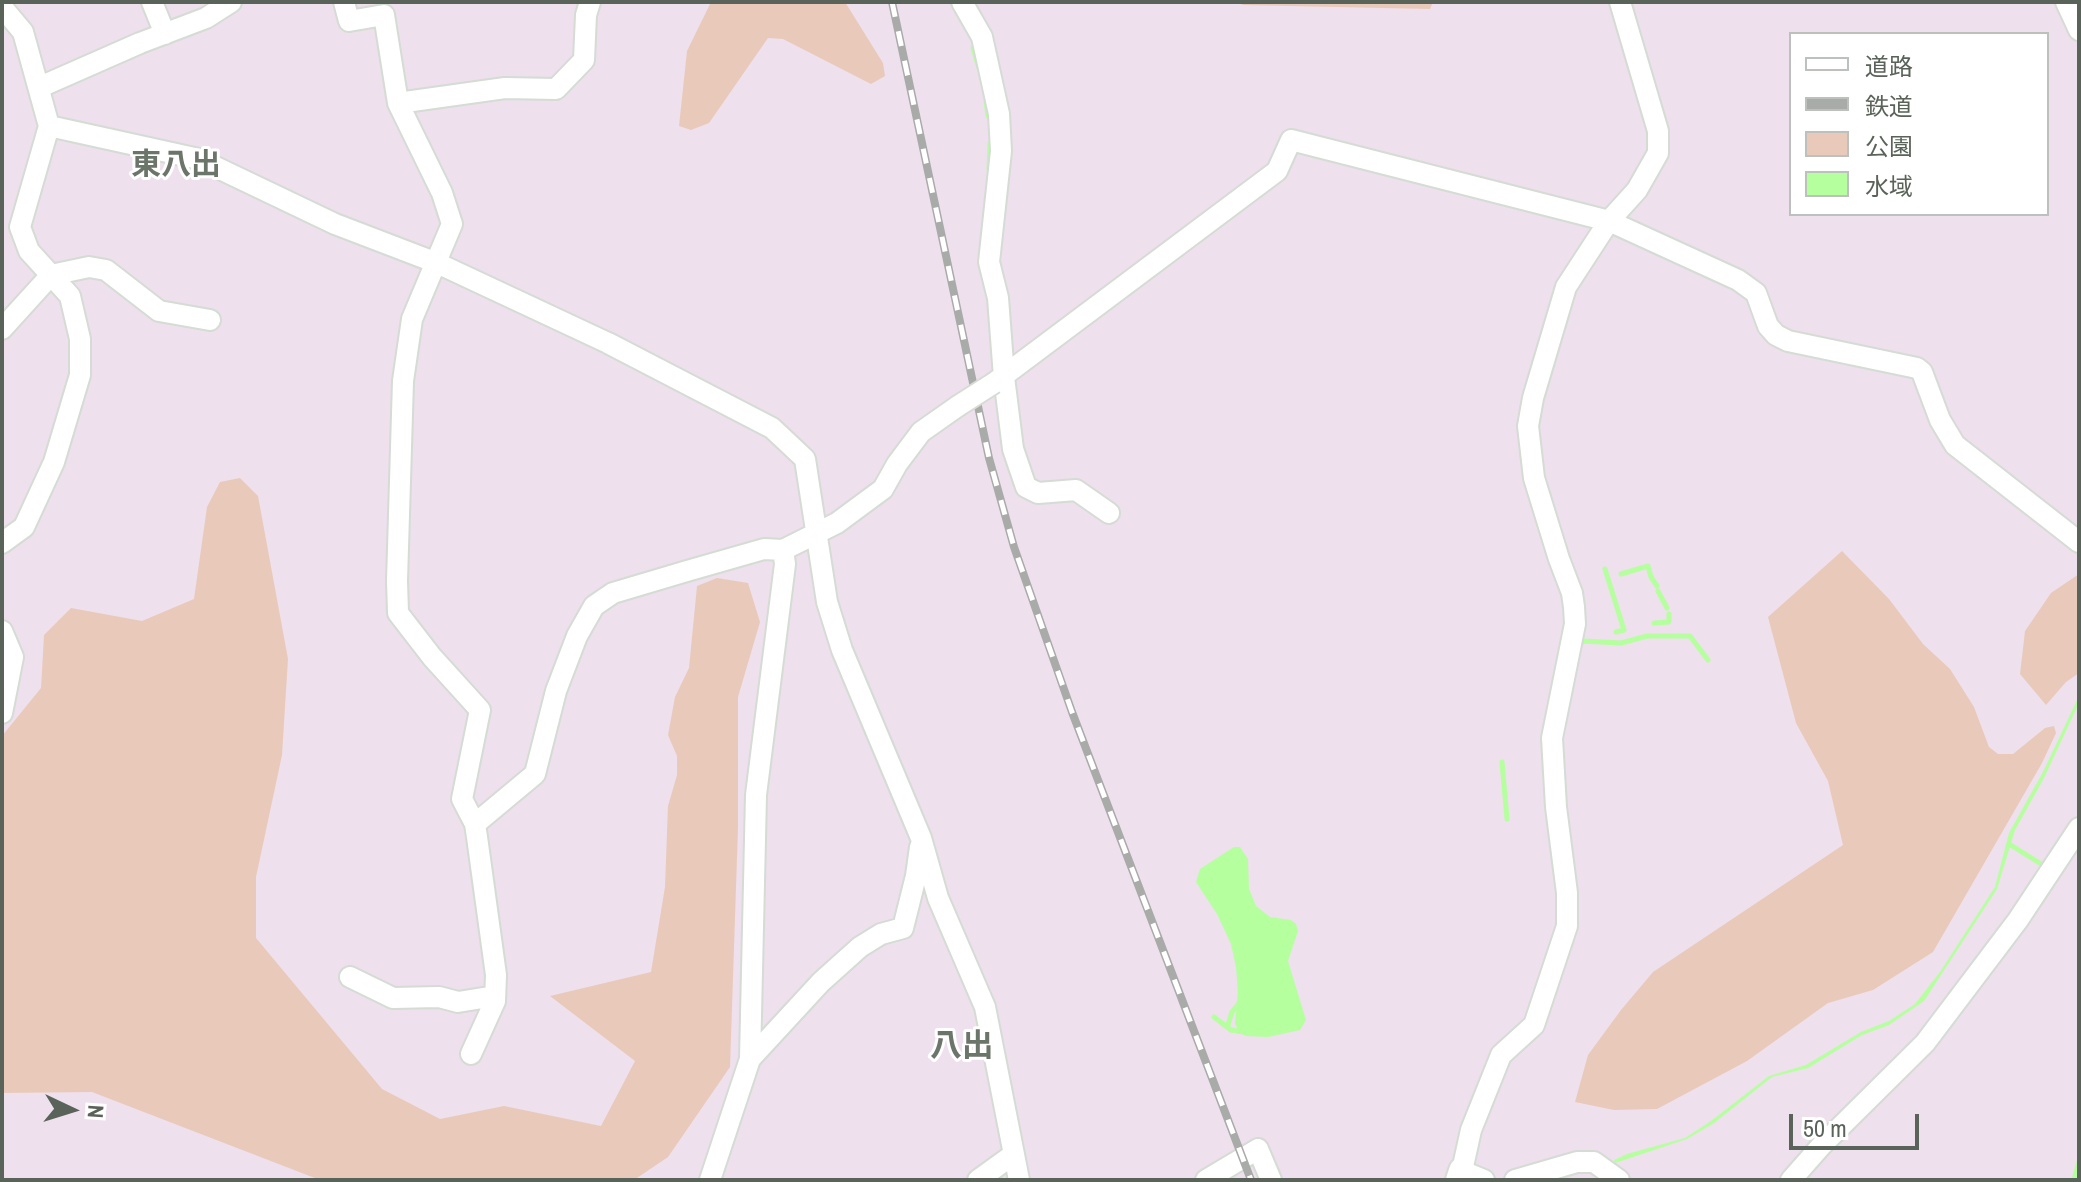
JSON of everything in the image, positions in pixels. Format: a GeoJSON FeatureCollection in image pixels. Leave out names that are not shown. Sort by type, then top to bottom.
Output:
{"type":"FeatureCollection","features":[{"type":"Feature","properties":{"kind":"street"},"geometry":{"type":"LineString","coordinates":[[152,2],[165,34]]}},
{"type":"Feature","properties":{"kind":"street"},"geometry":{"type":"LineString","coordinates":[[40,87],[206,18],[231,2]]}},
{"type":"Feature","properties":{"kind":"street"},"geometry":{"type":"LineString","coordinates":[[344,2],[349,21],[384,15],[398,103],[442,193],[452,224],[412,319],[403,381],[398,613],[432,657],[480,710],[462,799],[475,824],[496,975],[495,996],[471,1054]]}},
{"type":"Feature","properties":{"kind":"street"},"geometry":{"type":"LineString","coordinates":[[398,103],[505,88],[556,89],[584,60],[586,15],[590,2]]}},
{"type":"Feature","properties":{"kind":"street"},"geometry":{"type":"LineString","coordinates":[[962,2],[982,37],[999,114],[1001,151],[989,262],[998,298],[999,380],[1013,449],[1026,487],[1038,493],[1076,490],[1109,513]]}},
{"type":"Feature","properties":{"kind":"street"},"geometry":{"type":"LineString","coordinates":[[1468,1177],[1471,1130],[1501,1055],[1534,1025],[1567,926],[1567,893],[1556,807],[1552,738],[1575,624],[1574,607],[1534,478],[1528,426],[1533,398],[1566,287],[1609,221],[1637,190],[1658,153],[1658,131],[1620,2]]}},
{"type":"Feature","properties":{"kind":"street"},"geometry":{"type":"LineString","coordinates":[[2066,2],[2079,30]]}},
{"type":"Feature","properties":{"kind":"street"},"geometry":{"type":"LineString","coordinates":[[2,7],[23,32],[49,126],[20,227],[29,251],[70,296],[80,339],[80,375],[54,462],[24,527],[2,543]]}},
{"type":"Feature","properties":{"kind":"street"},"geometry":{"type":"LineString","coordinates":[[49,126],[199,159],[335,224],[437,263],[608,343],[772,428],[805,459],[827,602],[842,650],[921,838],[938,898],[985,1007],[1019,1180]]}},
{"type":"Feature","properties":{"kind":"street"},"geometry":{"type":"LineString","coordinates":[[475,824],[535,774],[556,691],[577,636],[594,606],[613,593],[687,571],[764,549],[783,550],[837,523],[883,489],[921,432],[999,380],[1277,171],[1291,140],[1609,221],[1738,280],[1756,293],[1768,326],[1788,341],[1917,368],[1922,372],[1940,420],[1955,445],[2079,542]]}},
{"type":"Feature","properties":{"kind":"street"},"geometry":{"type":"LineString","coordinates":[[2,329],[51,275],[89,267],[106,270],[159,311],[210,320]]}},
{"type":"Feature","properties":{"kind":"street"},"geometry":{"type":"LineString","coordinates":[[710,1180],[750,1059],[756,795],[785,564],[783,550]]}},
{"type":"Feature","properties":{"kind":"street"},"geometry":{"type":"LineString","coordinates":[[2,631],[13,657],[2,713]]}},
{"type":"Feature","properties":{"kind":"street"},"geometry":{"type":"LineString","coordinates":[[1791,1180],[1925,1043],[2018,920],[2079,828]]}},
{"type":"Feature","properties":{"kind":"street"},"geometry":{"type":"LineString","coordinates":[[750,1059],[821,982],[860,947],[881,934],[903,928],[916,876],[921,838]]}},
{"type":"Feature","properties":{"kind":"street"},"geometry":{"type":"LineString","coordinates":[[350,977],[393,998],[439,997],[458,1002],[495,996]]}},
{"type":"Feature","properties":{"kind":"street"},"geometry":{"type":"LineString","coordinates":[[1206,1180],[1258,1149],[1271,1180]]}},
{"type":"Feature","properties":{"kind":"street"},"geometry":{"type":"LineString","coordinates":[[978,1180],[1014,1154]]}},
{"type":"Feature","properties":{"kind":"street"},"geometry":{"type":"LineString","coordinates":[[1515,1180],[1577,1162],[1594,1162],[1619,1180]]}},
{"type":"Feature","properties":{"kind":"green space"},"geometry":{"type":"Polygon","coordinates":[[[711,2],[845,2],[883,63],[885,76],[871,84],[783,39],[768,38],[709,123],[691,130],[679,126],[687,51],[711,2]]]}},
{"type":"Feature","properties":{"kind":"green space"},"geometry":{"type":"Polygon","coordinates":[[[1236,2],[1433,2],[1430,9],[1243,5],[1236,2]]]}},
{"type":"Feature","properties":{"kind":"green space"},"geometry":{"type":"Polygon","coordinates":[[[240,478],[258,496],[288,659],[282,755],[256,877],[256,938],[382,1089],[440,1119],[504,1106],[601,1126],[635,1061],[550,996],[651,972],[665,887],[668,806],[677,775],[677,756],[668,735],[675,697],[689,668],[697,586],[717,578],[748,583],[760,622],[738,697],[738,828],[730,1067],[668,1157],[634,1180],[320,1180],[92,1092],[2,1093],[2,736],[41,688],[44,635],[71,608],[142,621],[194,599],[207,507],[220,482],[240,478]]]}},
{"type":"Feature","properties":{"kind":"green space"},"geometry":{"type":"Polygon","coordinates":[[[1842,551],[1889,599],[1923,644],[1950,669],[1974,707],[1989,747],[1998,754],[2013,754],[2045,728],[2054,726],[2056,733],[2042,763],[1933,952],[1873,990],[1828,1003],[1747,1061],[1657,1109],[1614,1110],[1575,1102],[1588,1055],[1653,972],[1843,845],[1828,781],[1796,723],[1768,617],[1842,551]]]}},
{"type":"Feature","properties":{"kind":"green space"},"geometry":{"type":"Polygon","coordinates":[[[2079,574],[2079,673],[2066,682],[2046,705],[2020,674],[2025,631],[2051,593],[2079,574]]]}},
{"type":"Feature","properties":{"kind":"water"},"geometry":{"type":"Polygon","coordinates":[[[2079,696],[2079,703],[2044,778],[2015,830],[1997,889],[1924,1001],[1889,1025],[1862,1035],[1808,1068],[1772,1077],[1714,1123],[1687,1139],[1615,1163],[1614,1160],[1627,1154],[1685,1138],[1769,1076],[1806,1065],[1915,1004],[1940,972],[1995,887],[2009,833],[2043,772],[2079,696]]]}},
{"type":"Feature","properties":{"kind":"water"},"geometry":{"type":"Polygon","coordinates":[[[1234,847],[1240,847],[1248,859],[1249,889],[1256,906],[1270,917],[1291,920],[1296,924],[1298,931],[1288,961],[1306,1020],[1300,1030],[1268,1037],[1246,1036],[1239,1032],[1235,1023],[1238,992],[1231,944],[1217,914],[1196,882],[1200,869],[1234,847]]]}},
{"type":"Feature","properties":{"kind":"waterway"},"geometry":{"type":"LineString","coordinates":[[973,48],[979,68]]}},
{"type":"Feature","properties":{"kind":"waterway"},"geometry":{"type":"LineString","coordinates":[[986,101],[988,116]]}},
{"type":"Feature","properties":{"kind":"waterway"},"geometry":{"type":"LineString","coordinates":[[989,169],[990,144]]}},
{"type":"Feature","properties":{"kind":"waterway"},"geometry":{"type":"LineString","coordinates":[[1621,574],[1648,566],[1657,586]]}},
{"type":"Feature","properties":{"kind":"waterway"},"geometry":{"type":"LineString","coordinates":[[1605,569],[1624,630],[1616,632]]}},
{"type":"Feature","properties":{"kind":"waterway"},"geometry":{"type":"LineString","coordinates":[[1658,591],[1667,608]]}},
{"type":"Feature","properties":{"kind":"waterway"},"geometry":{"type":"LineString","coordinates":[[1654,623],[1669,622],[1669,614]]}},
{"type":"Feature","properties":{"kind":"waterway"},"geometry":{"type":"LineString","coordinates":[[1579,646],[1583,641],[1621,643],[1647,636],[1690,636],[1708,660]]}},
{"type":"Feature","properties":{"kind":"waterway"},"geometry":{"type":"LineString","coordinates":[[1502,762],[1507,819]]}},
{"type":"Feature","properties":{"kind":"waterway"},"geometry":{"type":"LineString","coordinates":[[2009,844],[2046,867]]}},
{"type":"Feature","properties":{"kind":"waterway"},"geometry":{"type":"LineString","coordinates":[[1228,1025],[1232,1012],[1240,1002]]}},
{"type":"Feature","properties":{"kind":"waterway"},"geometry":{"type":"LineString","coordinates":[[1214,1017],[1231,1030],[1244,1032]]}},
{"type":"Feature","properties":{"kind":"waterway"},"geometry":{"type":"LineString","coordinates":[[2074,1180],[2079,1162]]}},
{"type":"Feature","properties":{"kind":"railway"},"geometry":{"type":"LineString","coordinates":[[892,2],[989,458],[1014,547],[1072,712],[1251,1180]]}},
{"type":"Feature","properties":{"kind":"district","name":"東八出"},"geometry":{"type":"Point","coordinates":[176,166]}},
{"type":"Feature","properties":{"kind":"district","name":"八出"},"geometry":{"type":"Point","coordinates":[962,1047]}}]}
